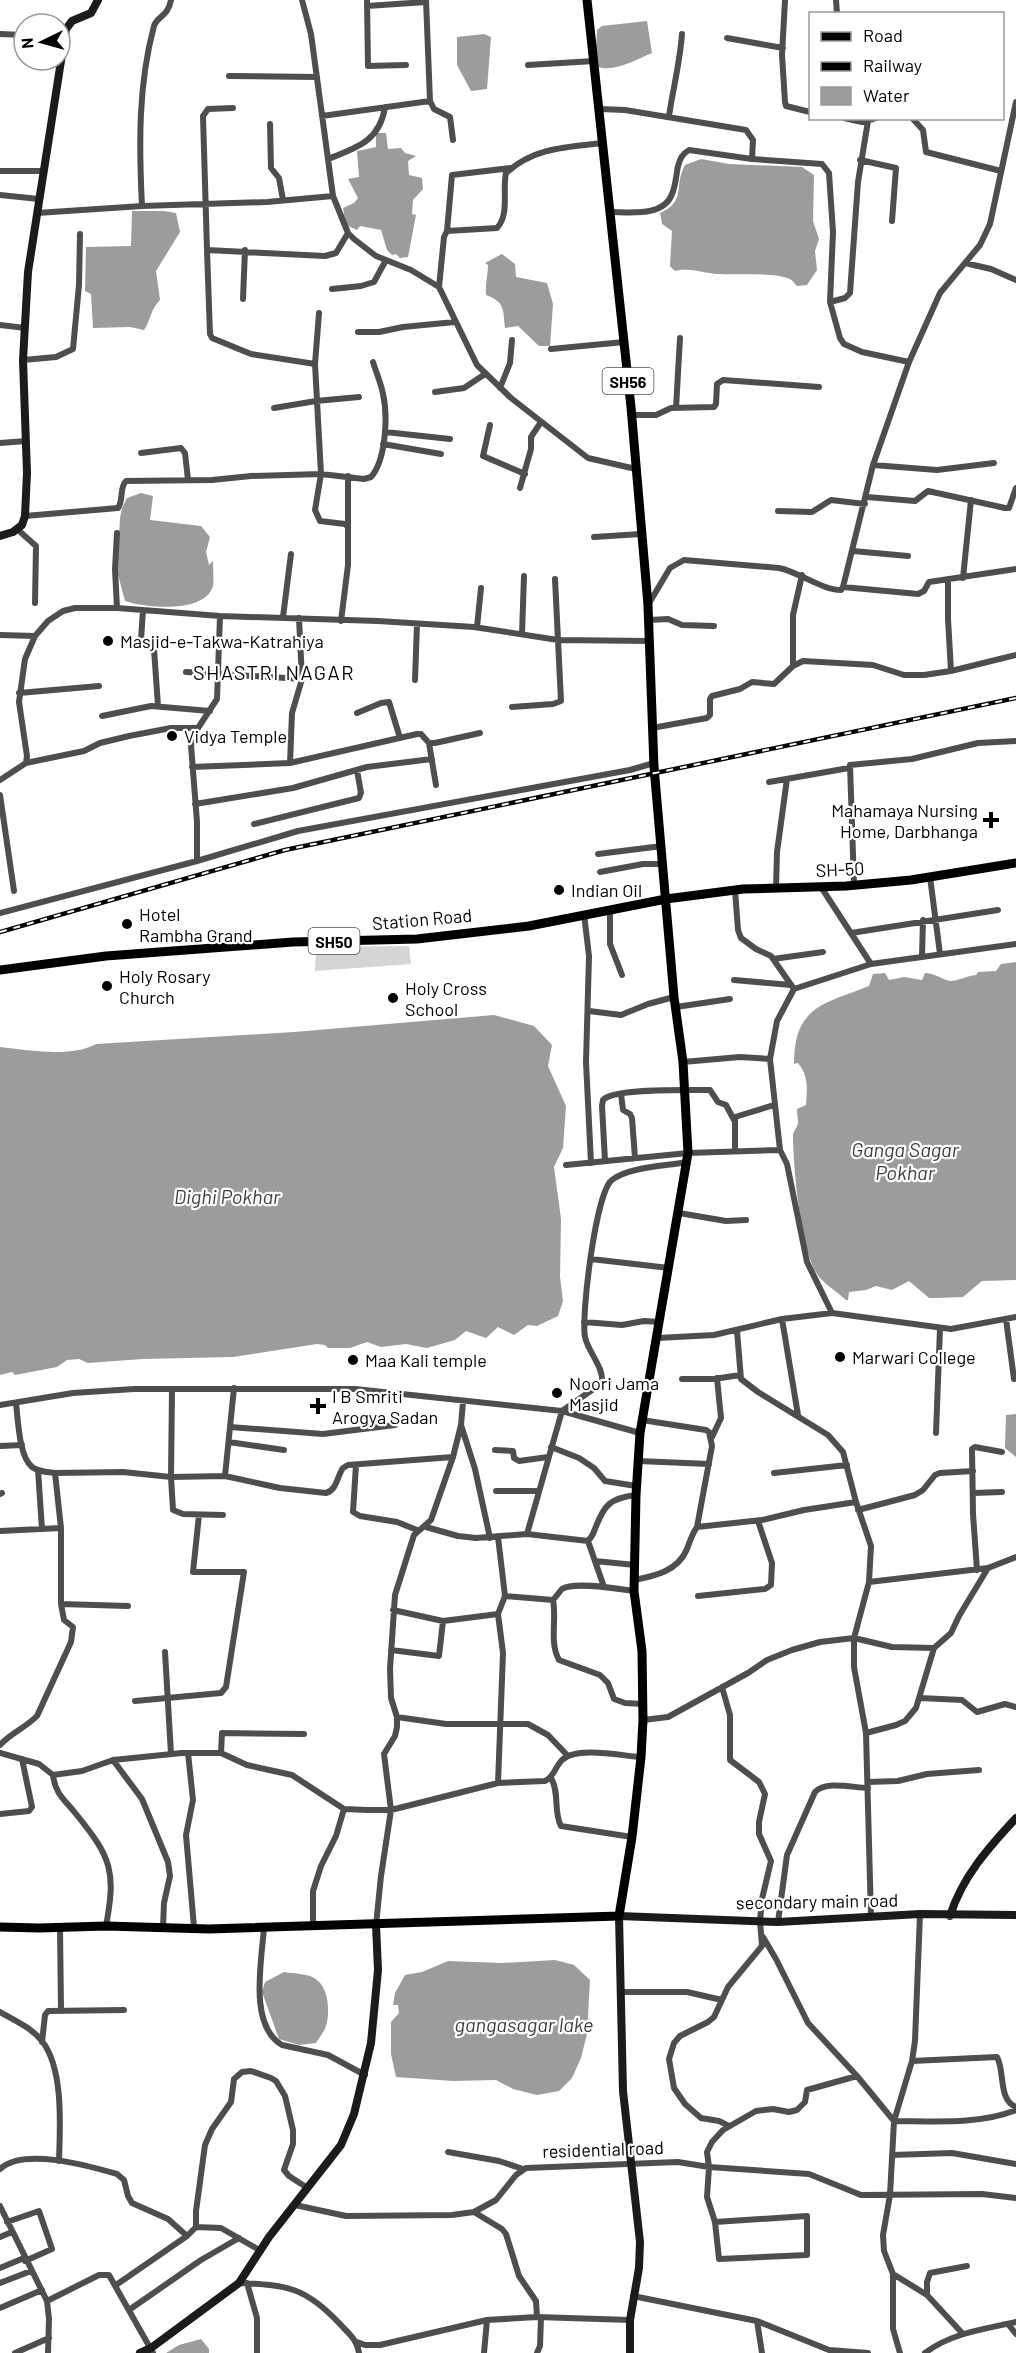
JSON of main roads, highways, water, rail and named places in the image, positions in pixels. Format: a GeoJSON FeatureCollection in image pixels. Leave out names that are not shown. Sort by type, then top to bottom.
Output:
{"type":"FeatureCollection","features":[{"type":"Feature","properties":{"kind":"main road","name":"SH56"},"geometry":{"type":"LineString","coordinates":[[587,0],[632,415],[648,605],[654,763],[666,899]]}},
{"type":"Feature","properties":{"kind":"main road","name":"SH-50"},"geometry":{"type":"LineString","coordinates":[[666,899],[735,890],[854,885],[930,877],[1016,863]]}},
{"type":"Feature","properties":{"kind":"main road","name":"Station Road"},"geometry":{"type":"LineString","coordinates":[[0,970],[106,956],[293,942],[417,939],[529,926],[666,899]]}},
{"type":"Feature","properties":{"kind":"main road"},"geometry":{"type":"LineString","coordinates":[[0,1927],[264,1927],[619,1916],[632,1837],[643,1720],[642,1651],[634,1591],[640,1433],[688,1157],[683,1062],[666,899]]}},
{"type":"Feature","properties":{"kind":"water"},"geometry":{"type":"Polygon","coordinates":[[[647,21],[652,53],[617,67],[596,66],[597,30],[602,26],[647,21]]]}},
{"type":"Feature","properties":{"kind":"water"},"geometry":{"type":"Polygon","coordinates":[[[484,34],[491,37],[487,89],[471,91],[457,65],[457,37],[484,34]]]}},
{"type":"Feature","properties":{"kind":"water"},"geometry":{"type":"Polygon","coordinates":[[[376,133],[386,133],[388,149],[401,148],[405,153],[416,156],[408,161],[409,175],[422,178],[423,189],[413,200],[412,214],[416,215],[408,257],[400,258],[387,250],[381,230],[360,226],[357,230],[346,225],[343,208],[354,203],[358,198],[348,179],[359,177],[357,151],[376,147],[376,133]]]}},
{"type":"Feature","properties":{"kind":"water"},"geometry":{"type":"Polygon","coordinates":[[[701,159],[729,164],[802,167],[814,175],[813,221],[819,239],[815,251],[817,270],[807,285],[797,286],[790,279],[775,275],[675,271],[670,266],[672,231],[662,224],[660,213],[674,204],[685,165],[701,159]]]}},
{"type":"Feature","properties":{"kind":"water"},"geometry":{"type":"Polygon","coordinates":[[[132,211],[176,213],[180,232],[156,271],[160,300],[144,330],[130,327],[93,328],[91,294],[85,291],[86,247],[131,246],[132,211]]]}},
{"type":"Feature","properties":{"kind":"water"},"geometry":{"type":"Polygon","coordinates":[[[502,254],[515,264],[516,277],[547,283],[553,304],[550,346],[539,346],[518,326],[505,328],[502,307],[497,300],[486,295],[488,265],[485,263],[502,254]]]}},
{"type":"Feature","properties":{"kind":"water"},"geometry":{"type":"Polygon","coordinates":[[[141,493],[153,496],[150,520],[201,526],[210,537],[206,552],[209,565],[213,561],[213,586],[208,595],[199,601],[174,607],[160,607],[125,601],[117,571],[120,518],[127,498],[141,493]]]}},
{"type":"Feature","properties":{"kind":"water","name":"Ganga Sagar Pokhar"},"geometry":{"type":"Polygon","coordinates":[[[1016,962],[1016,1280],[982,1281],[963,1297],[936,1298],[929,1298],[909,1281],[892,1290],[876,1286],[849,1292],[848,1300],[846,1300],[824,1282],[814,1269],[803,1233],[793,1136],[798,1123],[797,1109],[806,1105],[807,1089],[802,1068],[798,1063],[794,1064],[799,1030],[806,1019],[825,1003],[869,986],[873,974],[885,973],[889,980],[904,977],[922,980],[925,973],[928,973],[953,981],[976,975],[978,972],[996,971],[1001,964],[1016,962]]]}},
{"type":"Feature","properties":{"kind":"water","name":"Dighi Pokhar"},"geometry":{"type":"Polygon","coordinates":[[[494,1015],[534,1026],[552,1045],[548,1066],[566,1106],[563,1148],[554,1167],[561,1219],[560,1277],[563,1301],[558,1316],[537,1326],[528,1325],[514,1335],[498,1327],[486,1338],[466,1331],[455,1340],[427,1348],[406,1344],[381,1347],[367,1342],[350,1348],[328,1348],[317,1344],[233,1357],[88,1363],[79,1359],[67,1360],[57,1367],[15,1375],[12,1372],[0,1375],[0,1047],[62,1052],[96,1044],[294,1032],[494,1015]]]}},
{"type":"Feature","properties":{"kind":"water"},"geometry":{"type":"Polygon","coordinates":[[[1016,1414],[1016,1457],[1005,1448],[1006,1415],[1016,1414]]]}},
{"type":"Feature","properties":{"kind":"water","name":"gangasagar lake"},"geometry":{"type":"Polygon","coordinates":[[[555,1960],[574,1965],[590,1980],[587,2034],[581,2058],[572,2078],[559,2091],[537,2095],[513,2089],[496,2080],[453,2081],[396,2077],[391,2054],[391,2022],[399,2013],[398,2005],[393,2005],[395,1993],[405,1975],[422,1972],[448,1961],[502,1963],[555,1960]]]}},
{"type":"Feature","properties":{"kind":"water"},"geometry":{"type":"Polygon","coordinates":[[[284,1972],[310,1976],[317,1980],[324,1989],[328,2002],[327,2021],[316,2043],[299,2045],[279,2039],[262,1992],[265,1982],[284,1972]]]}},
{"type":"Feature","properties":{"kind":"water"},"geometry":{"type":"Polygon","coordinates":[[[201,2339],[209,2349],[209,2353],[166,2353],[179,2345],[201,2339]]]}},
{"type":"Feature","properties":{"kind":"railway"},"geometry":{"type":"LineString","coordinates":[[0,932],[285,850],[1016,698]]}},
{"type":"Feature","properties":{"kind":"place","name":"Masjid-e-Takwa-Katrahiya"},"geometry":{"type":"Point","coordinates":[108,641]}},
{"type":"Feature","properties":{"kind":"place","name":"Vidya Temple"},"geometry":{"type":"Point","coordinates":[172,736]}},
{"type":"Feature","properties":{"kind":"place","name":"Mahamaya Nursing Home, Darbhanga"},"geometry":{"type":"Point","coordinates":[991,820]}},
{"type":"Feature","properties":{"kind":"place","name":"Indian Oil"},"geometry":{"type":"Point","coordinates":[559,890]}},
{"type":"Feature","properties":{"kind":"place","name":"Hotel Rambha Grand"},"geometry":{"type":"Point","coordinates":[127,924]}},
{"type":"Feature","properties":{"kind":"place","name":"Holy Rosary Church"},"geometry":{"type":"Point","coordinates":[107,986]}},
{"type":"Feature","properties":{"kind":"place","name":"Holy Cross School"},"geometry":{"type":"Point","coordinates":[393,998]}},
{"type":"Feature","properties":{"kind":"place","name":"Marwari College"},"geometry":{"type":"Point","coordinates":[840,1357]}},
{"type":"Feature","properties":{"kind":"place","name":"Maa Kali temple"},"geometry":{"type":"Point","coordinates":[353,1360]}},
{"type":"Feature","properties":{"kind":"place","name":"Noori Jama Masjid"},"geometry":{"type":"Point","coordinates":[557,1393]}},
{"type":"Feature","properties":{"kind":"place","name":"I B Smriti Arogya Sadan"},"geometry":{"type":"Point","coordinates":[318,1406]}},
{"type":"Feature","properties":{"kind":"district","name":"SHASTRI NAGAR"},"geometry":{"type":"Point","coordinates":[274,672]}}]}
